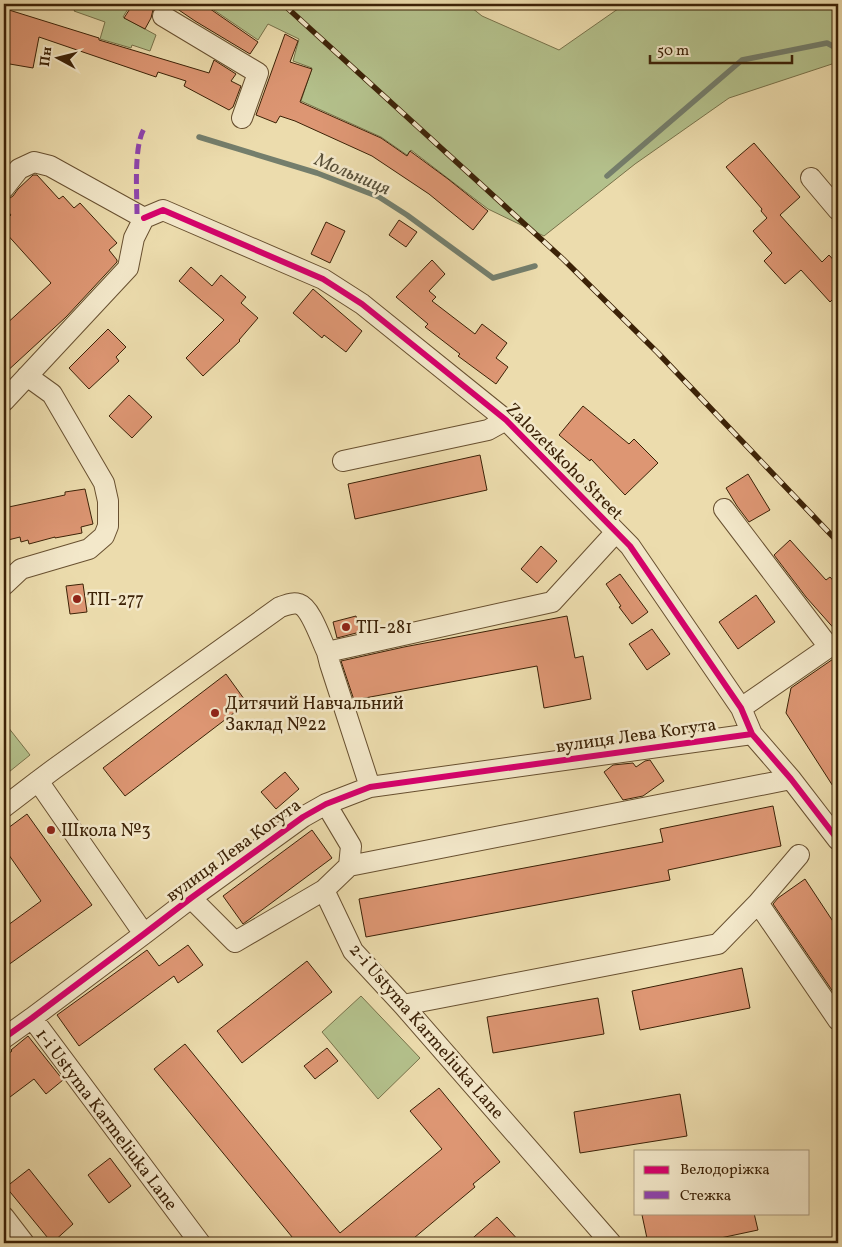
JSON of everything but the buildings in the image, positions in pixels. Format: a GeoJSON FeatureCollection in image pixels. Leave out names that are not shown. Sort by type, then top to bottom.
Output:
{"type":"FeatureCollection","features":[{"type":"Feature","properties":{"kind":"street"},"geometry":{"type":"LineString","coordinates":[[164,16],[258,73],[242,118]]}},
{"type":"Feature","properties":{"kind":"street"},"geometry":{"type":"LineString","coordinates":[[4,188],[19,168],[34,162],[50,166],[144,218],[134,238],[128,268],[4,401]]}},
{"type":"Feature","properties":{"kind":"street"},"geometry":{"type":"LineString","coordinates":[[811,178],[838,210]]}},
{"type":"Feature","properties":{"kind":"street","name":"Zalozetskoho Street"},"geometry":{"type":"LineString","coordinates":[[144,218],[164,210],[323,279],[362,304],[506,420],[630,546],[741,708],[752,734],[791,779],[838,840]]}},
{"type":"Feature","properties":{"kind":"street"},"geometry":{"type":"LineString","coordinates":[[4,585],[21,569],[89,550],[104,536],[108,526],[108,501],[104,483],[52,394],[28,376]]}},
{"type":"Feature","properties":{"kind":"street"},"geometry":{"type":"LineString","coordinates":[[343,461],[488,430],[506,420]]}},
{"type":"Feature","properties":{"kind":"street"},"geometry":{"type":"LineString","coordinates":[[724,510],[829,647],[741,708]]}},
{"type":"Feature","properties":{"kind":"street"},"geometry":{"type":"LineString","coordinates":[[327,652],[552,602],[616,532]]}},
{"type":"Feature","properties":{"kind":"street"},"geometry":{"type":"LineString","coordinates":[[4,807],[280,607],[291,603],[301,605],[309,614],[327,652],[370,787]]}},
{"type":"Feature","properties":{"kind":"street","name":"вулиця Лева Когута"},"geometry":{"type":"LineString","coordinates":[[4,1038],[191,898],[303,817],[326,804],[370,787],[752,734]]}},
{"type":"Feature","properties":{"kind":"street"},"geometry":{"type":"LineString","coordinates":[[191,898],[235,942],[324,890],[349,866],[791,779]]}},
{"type":"Feature","properties":{"kind":"street"},"geometry":{"type":"LineString","coordinates":[[38,781],[144,934]]}},
{"type":"Feature","properties":{"kind":"street"},"geometry":{"type":"LineString","coordinates":[[326,804],[351,846],[349,866]]}},
{"type":"Feature","properties":{"kind":"street"},"geometry":{"type":"LineString","coordinates":[[403,1005],[718,944],[758,904],[799,855]]}},
{"type":"Feature","properties":{"kind":"street","name":"2-i Ustyma Karmeliuka Lane"},"geometry":{"type":"LineString","coordinates":[[324,890],[353,951],[403,1005],[610,1243]]}},
{"type":"Feature","properties":{"kind":"street"},"geometry":{"type":"LineString","coordinates":[[758,904],[838,1020]]}},
{"type":"Feature","properties":{"kind":"street","name":"1-i Ustyma Karmeliuka Lane"},"geometry":{"type":"LineString","coordinates":[[32,1018],[200,1243]]}},
{"type":"Feature","properties":{"kind":"street"},"geometry":{"type":"LineString","coordinates":[[4,1217],[24,1243]]}},
{"type":"Feature","properties":{"kind":"green space"},"geometry":{"type":"Polygon","coordinates":[[[78,4],[131,4],[123,17],[156,35],[150,51],[132,45],[131,48],[100,39],[105,22],[74,11],[78,4]]]}},
{"type":"Feature","properties":{"kind":"green space"},"geometry":{"type":"Polygon","coordinates":[[[205,4],[467,4],[482,16],[559,50],[625,4],[838,4],[838,64],[835,63],[729,98],[635,164],[544,236],[488,209],[411,150],[407,155],[381,137],[301,101],[312,68],[293,61],[299,39],[268,24],[258,40],[205,4]]]}},
{"type":"Feature","properties":{"kind":"green space"},"geometry":{"type":"Polygon","coordinates":[[[4,722],[30,755],[4,776],[4,722]]]}},
{"type":"Feature","properties":{"kind":"green space"},"geometry":{"type":"Polygon","coordinates":[[[361,996],[420,1058],[378,1099],[322,1032],[361,996]]]}},
{"type":"Feature","properties":{"kind":"waterway","name":"Мольниця"},"geometry":{"type":"LineString","coordinates":[[607,176],[742,60],[827,43],[838,49]]}},
{"type":"Feature","properties":{"kind":"waterway","name":"Мольниця"},"geometry":{"type":"LineString","coordinates":[[199,137],[317,173],[379,197],[407,215],[493,278],[535,266]]}},
{"type":"Feature","properties":{"kind":"railway"},"geometry":{"type":"LineString","coordinates":[[283,4],[563,259],[658,353],[838,542]]}},
{"type":"Feature","properties":{"kind":"marked path"},"geometry":{"type":"LineString","coordinates":[[137,214],[137,155],[142,133],[146,126]]}},
{"type":"Feature","properties":{"kind":"cycle path"},"geometry":{"type":"LineString","coordinates":[[144,218],[163,210],[323,279],[362,304],[506,420],[630,546],[741,708],[752,734],[791,779],[838,840]]}},
{"type":"Feature","properties":{"kind":"cycle path"},"geometry":{"type":"LineString","coordinates":[[4,1038],[191,898],[303,817],[326,804],[370,787],[752,734]]}},
{"type":"Feature","properties":{"kind":"place","name":"ТП-277"},"geometry":{"type":"Point","coordinates":[77,599]}},
{"type":"Feature","properties":{"kind":"place","name":"ТП-281"},"geometry":{"type":"Point","coordinates":[346,627]}},
{"type":"Feature","properties":{"kind":"place","name":"Дитячий Навчальний Заклад №22"},"geometry":{"type":"Point","coordinates":[215,713]}},
{"type":"Feature","properties":{"kind":"place","name":"Школа №3"},"geometry":{"type":"Point","coordinates":[51,830]}}]}
